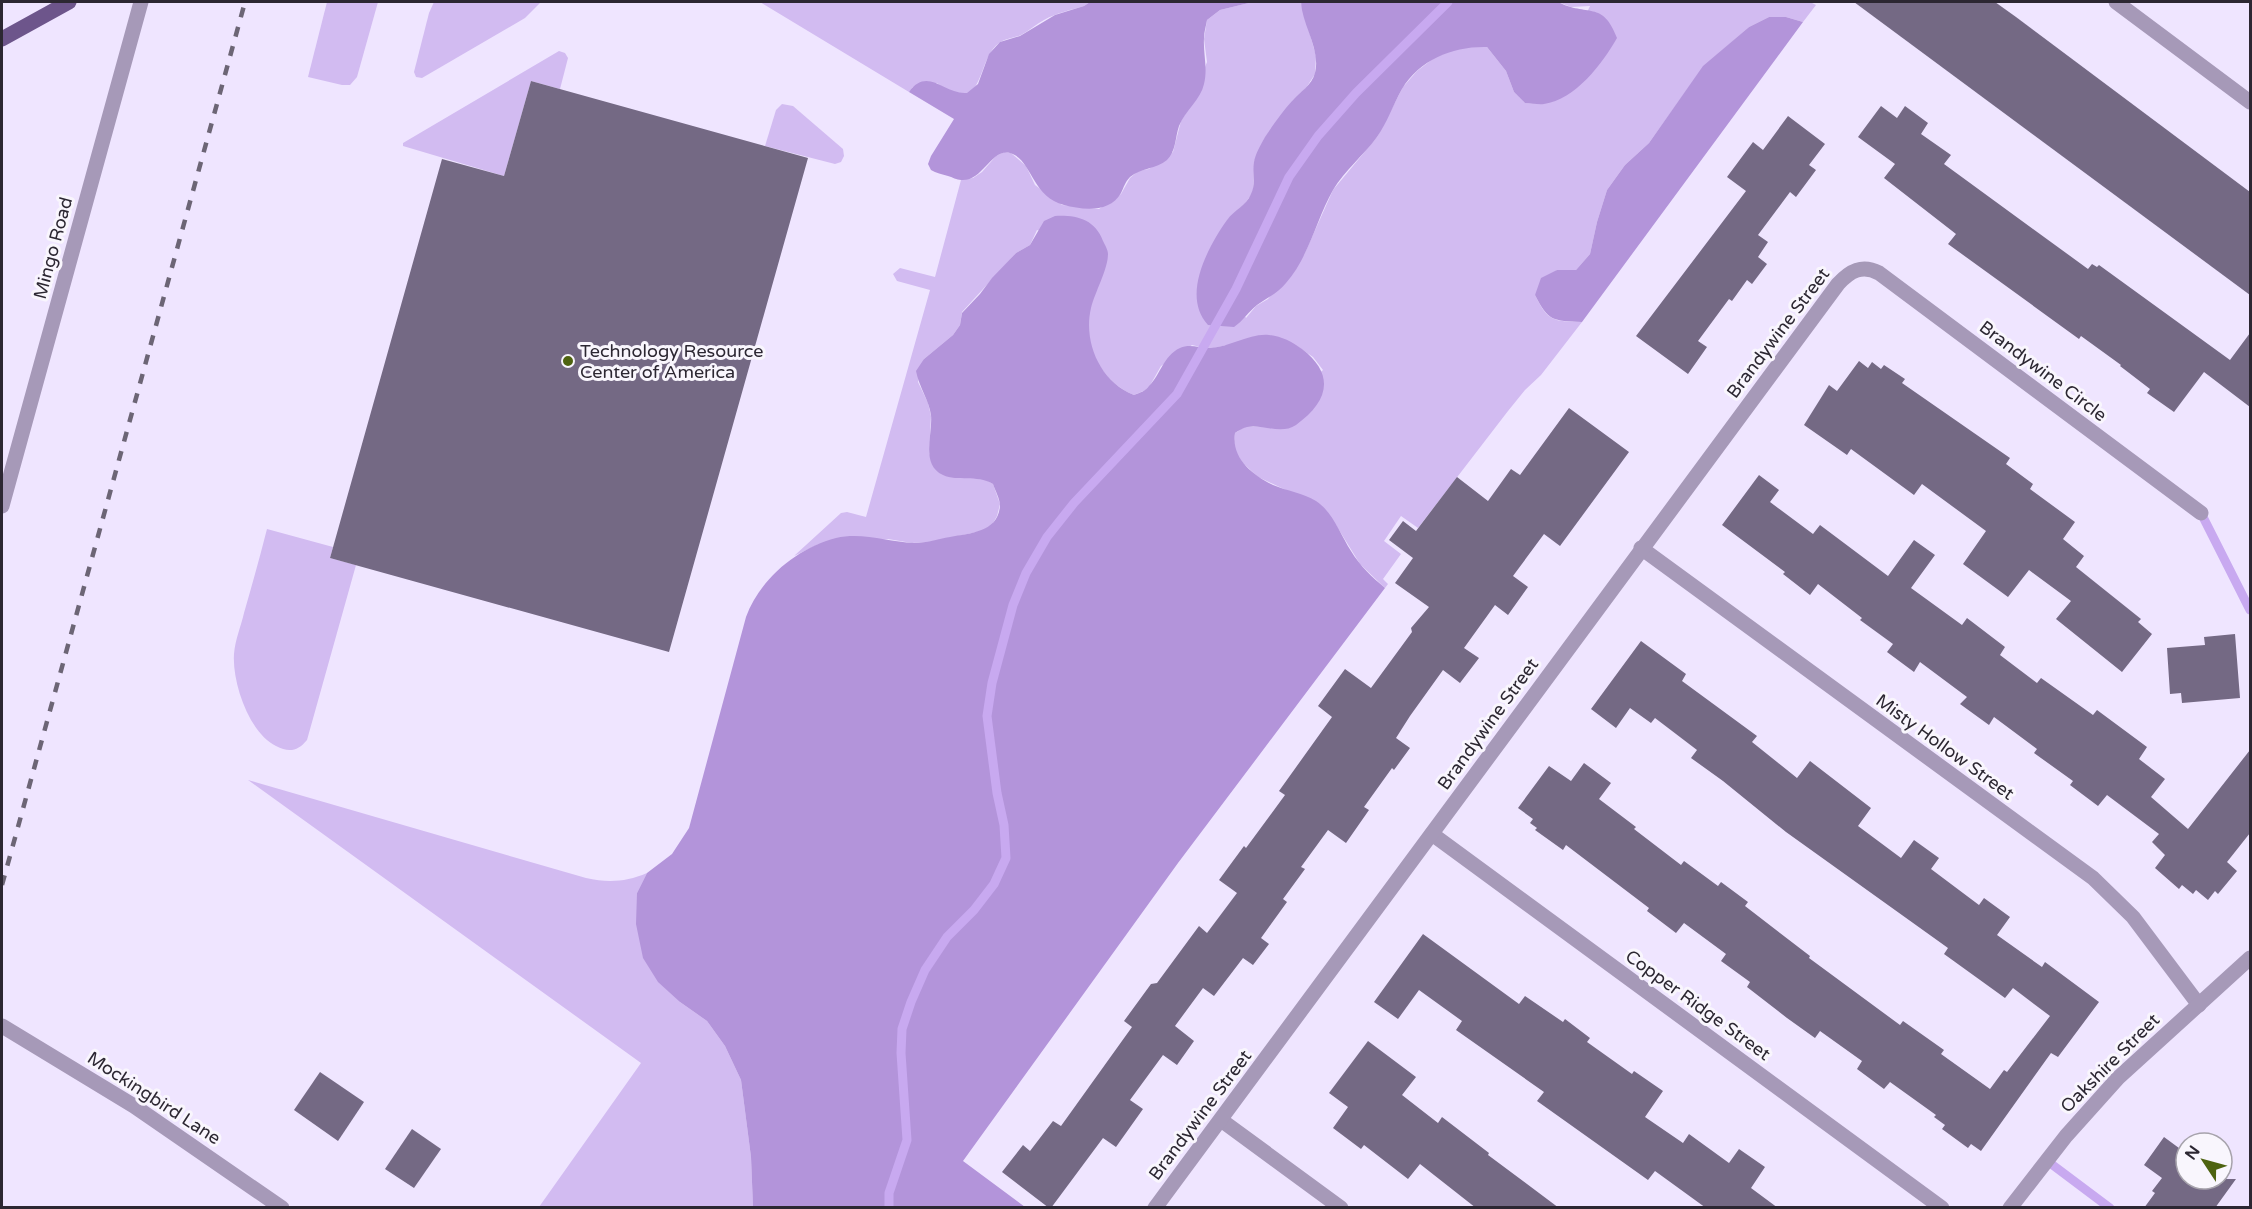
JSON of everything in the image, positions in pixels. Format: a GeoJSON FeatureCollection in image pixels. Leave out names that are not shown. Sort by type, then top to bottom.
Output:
{"type":"FeatureCollection","features":[{"type":"Feature","properties":{"kind":"main road"},"geometry":{"type":"LineString","coordinates":[[7,36],[69,2]]}},
{"type":"Feature","properties":{"kind":"street","name":"Mingo Road"},"geometry":{"type":"LineString","coordinates":[[2,506],[141,2]]}},
{"type":"Feature","properties":{"kind":"street"},"geometry":{"type":"LineString","coordinates":[[2116,2],[2250,102]]}},
{"type":"Feature","properties":{"kind":"street","name":"Brandywine Circle"},"geometry":{"type":"LineString","coordinates":[[1858,269],[1871,269],[1879,273],[2201,513]]}},
{"type":"Feature","properties":{"kind":"street","name":"Brandywine Street"},"geometry":{"type":"LineString","coordinates":[[1155,1208],[1838,284],[1858,269]]}},
{"type":"Feature","properties":{"kind":"street","name":"Misty Hollow Street"},"geometry":{"type":"LineString","coordinates":[[1641,548],[2093,878],[2133,917],[2199,1005]]}},
{"type":"Feature","properties":{"kind":"street","name":"Copper Ridge Street"},"geometry":{"type":"LineString","coordinates":[[1432,834],[1942,1208]]}},
{"type":"Feature","properties":{"kind":"street","name":"Oakshire Street"},"geometry":{"type":"LineString","coordinates":[[2010,1208],[2046,1160],[2099,1098],[2147,1050],[2250,958]]}},
{"type":"Feature","properties":{"kind":"street","name":"Mockingbird Lane"},"geometry":{"type":"LineString","coordinates":[[2,1026],[134,1106],[282,1208]]}},
{"type":"Feature","properties":{"kind":"street"},"geometry":{"type":"LineString","coordinates":[[1221,1120],[1341,1208]]}},
{"type":"Feature","properties":{"kind":"shaded area"},"geometry":{"type":"Polygon","coordinates":[[[327,2],[378,2],[357,77],[350,85],[308,77],[327,2]]]}},
{"type":"Feature","properties":{"kind":"shaded area"},"geometry":{"type":"Polygon","coordinates":[[[434,2],[541,2],[525,18],[422,78],[416,77],[414,72],[434,2]]]}},
{"type":"Feature","properties":{"kind":"shaded area"},"geometry":{"type":"Polygon","coordinates":[[[760,2],[1090,2],[1049,18],[1021,35],[999,43],[991,51],[972,91],[964,94],[953,92],[937,83],[913,87],[909,92],[760,2]]]}},
{"type":"Feature","properties":{"kind":"shaded area"},"geometry":{"type":"Polygon","coordinates":[[[1090,2],[1253,2],[1220,10],[1207,20],[1204,36],[1206,72],[1204,84],[1200,95],[1179,126],[1174,148],[1167,160],[1130,177],[1121,193],[1110,204],[1087,209],[1071,207],[1053,200],[1038,186],[1023,162],[1010,153],[997,155],[969,179],[958,180],[931,170],[928,164],[931,156],[954,119],[909,92],[923,81],[930,81],[951,90],[967,93],[978,84],[989,54],[1000,42],[1020,36],[1055,15],[1090,2]]]}},
{"type":"Feature","properties":{"kind":"shaded area"},"geometry":{"type":"Polygon","coordinates":[[[1253,2],[1301,2],[1316,56],[1315,74],[1264,139],[1254,162],[1253,192],[1228,219],[1210,249],[1246,318],[1256,306],[1268,299],[1304,255],[1333,190],[1377,137],[1403,87],[1417,71],[1434,58],[1451,50],[1471,46],[1487,47],[1506,71],[1514,92],[1525,103],[1544,104],[1590,6],[1571,7],[1558,2],[1810,2],[1816,5],[1803,22],[1786,17],[1769,17],[1749,27],[1703,67],[1649,143],[1625,165],[1607,190],[1590,254],[1576,270],[1557,270],[1535,295],[1552,318],[1582,322],[1541,375],[1508,411],[1418,528],[1401,516],[1384,541],[1401,554],[1383,579],[1388,584],[1385,588],[1360,564],[1336,525],[1288,491],[1258,477],[1236,454],[1235,433],[1245,427],[1260,427],[1323,370],[1313,357],[1297,346],[1227,345],[1209,349],[1192,345],[1161,366],[1148,389],[1134,395],[1108,376],[1101,368],[1091,348],[1088,326],[1090,308],[1108,254],[1037,230],[1030,245],[1016,253],[962,312],[960,325],[953,335],[924,359],[918,382],[928,403],[931,416],[929,454],[966,478],[982,478],[993,484],[1000,504],[992,525],[982,531],[929,542],[912,543],[888,539],[819,544],[794,556],[841,513],[847,512],[866,517],[930,290],[897,281],[893,274],[900,268],[935,277],[961,180],[973,178],[982,172],[996,156],[1004,152],[1011,153],[1026,166],[1035,185],[1062,205],[1099,209],[1121,194],[1130,178],[1138,171],[1149,169],[1173,152],[1181,121],[1188,110],[1207,62],[1204,39],[1207,20],[1220,10],[1253,2]]]}},
{"type":"Feature","properties":{"kind":"shaded area"},"geometry":{"type":"Polygon","coordinates":[[[1301,2],[1558,2],[1600,14],[1612,26],[1617,38],[1587,79],[1567,96],[1544,104],[1525,103],[1514,92],[1506,71],[1487,47],[1450,52],[1428,62],[1409,79],[1377,137],[1333,190],[1301,262],[1286,283],[1276,293],[1254,307],[1234,327],[1208,325],[1200,313],[1197,300],[1197,286],[1206,257],[1227,220],[1251,194],[1255,159],[1265,137],[1288,105],[1309,85],[1315,73],[1315,55],[1301,2]]]}},
{"type":"Feature","properties":{"kind":"shaded area"},"geometry":{"type":"Polygon","coordinates":[[[1769,17],[1786,17],[1803,22],[1582,322],[1552,318],[1535,295],[1541,278],[1557,270],[1576,270],[1590,254],[1607,190],[1625,165],[1649,143],[1703,66],[1749,27],[1769,17]]]}},
{"type":"Feature","properties":{"kind":"shaded area"},"geometry":{"type":"Polygon","coordinates":[[[559,51],[565,53],[568,58],[560,89],[531,81],[504,176],[403,146],[403,143],[559,51]]]}},
{"type":"Feature","properties":{"kind":"shaded area"},"geometry":{"type":"Polygon","coordinates":[[[782,104],[793,106],[843,149],[844,156],[841,162],[835,164],[765,146],[776,110],[782,104]]]}},
{"type":"Feature","properties":{"kind":"shaded area"},"geometry":{"type":"Polygon","coordinates":[[[1055,216],[1070,216],[1090,223],[1100,234],[1107,249],[1106,267],[1091,308],[1090,334],[1092,347],[1103,371],[1122,389],[1134,395],[1144,391],[1174,351],[1184,347],[1218,347],[1255,336],[1269,335],[1290,342],[1313,359],[1320,369],[1324,388],[1315,407],[1290,428],[1253,426],[1235,433],[1236,450],[1245,465],[1258,476],[1273,485],[1311,498],[1322,506],[1332,517],[1358,562],[1385,588],[1178,863],[963,1161],[1025,1207],[753,1207],[751,1157],[741,1080],[725,1046],[707,1021],[680,1002],[658,982],[643,958],[636,924],[637,893],[647,873],[672,854],[689,828],[746,617],[760,590],[770,578],[807,549],[836,538],[856,536],[923,542],[982,530],[989,526],[998,515],[1000,506],[993,484],[980,479],[949,477],[936,470],[932,464],[929,448],[931,415],[916,371],[924,359],[953,335],[960,325],[962,313],[992,278],[1016,253],[1030,245],[1044,221],[1055,216]]]}},
{"type":"Feature","properties":{"kind":"shaded area"},"geometry":{"type":"Polygon","coordinates":[[[267,529],[333,547],[330,558],[356,565],[307,740],[293,750],[285,750],[266,739],[250,719],[239,692],[234,665],[237,638],[267,529]]]}},
{"type":"Feature","properties":{"kind":"shaded area"},"geometry":{"type":"Polygon","coordinates":[[[248,780],[586,878],[617,881],[647,873],[637,893],[680,1002],[707,1021],[725,1046],[741,1080],[751,1157],[753,1207],[539,1207],[641,1063],[248,780]]]}},
{"type":"Feature","properties":{"kind":"building"},"geometry":{"type":"Polygon","coordinates":[[[1854,2],[1995,2],[2016,17],[2250,192],[2250,295],[1854,2]]]}},
{"type":"Feature","properties":{"kind":"building","name":"Technology Resource Center of America"},"geometry":{"type":"Polygon","coordinates":[[[531,81],[808,158],[669,652],[330,558],[442,159],[504,176],[531,81]]]}},
{"type":"Feature","properties":{"kind":"building"},"geometry":{"type":"Polygon","coordinates":[[[1881,106],[1897,118],[1905,106],[1928,123],[1921,134],[1951,155],[1944,164],[2088,269],[2092,264],[2097,267],[2099,265],[2230,360],[2250,333],[2250,407],[2204,372],[2174,412],[2147,393],[2150,389],[2121,365],[2081,336],[2079,339],[1948,244],[1956,234],[1884,178],[1895,164],[1858,137],[1881,106]]]}},
{"type":"Feature","properties":{"kind":"building"},"geometry":{"type":"Polygon","coordinates":[[[1788,116],[1825,144],[1809,165],[1816,170],[1796,197],[1790,192],[1758,235],[1768,242],[1758,257],[1767,264],[1752,284],[1747,280],[1732,301],[1729,299],[1698,341],[1707,347],[1688,374],[1636,336],[1746,191],[1727,177],[1753,142],[1763,150],[1788,116]]]}},
{"type":"Feature","properties":{"kind":"building"},"geometry":{"type":"Polygon","coordinates":[[[1859,361],[1868,368],[1872,362],[1881,369],[1884,365],[1905,379],[1902,383],[2010,458],[2006,464],[2033,484],[2030,489],[2075,522],[2063,539],[2084,556],[2076,567],[2141,619],[2138,622],[2152,634],[2122,672],[2056,619],[2071,601],[2029,570],[2008,597],[1963,564],[1986,531],[1922,484],[1914,495],[1851,449],[1847,455],[1804,425],[1829,385],[1837,391],[1859,361]]]}},
{"type":"Feature","properties":{"kind":"building"},"geometry":{"type":"Polygon","coordinates":[[[1569,408],[1629,452],[1560,546],[1544,534],[1513,576],[1528,587],[1508,615],[1495,605],[1464,648],[1479,658],[1460,683],[1443,670],[1410,716],[1396,738],[1410,748],[1394,770],[1392,768],[1364,807],[1369,810],[1346,843],[1328,830],[1301,867],[1305,869],[1283,899],[1287,902],[1261,938],[1269,944],[1253,965],[1243,958],[1214,996],[1203,988],[1175,1026],[1194,1041],[1177,1065],[1163,1055],[1130,1100],[1143,1109],[1116,1147],[1103,1138],[1049,1208],[1002,1172],[1023,1145],[1030,1151],[1053,1121],[1061,1126],[1132,1027],[1124,1021],[1151,984],[1157,983],[1199,926],[1207,933],[1237,893],[1219,880],[1285,795],[1279,791],[1332,717],[1318,706],[1345,669],[1371,688],[1412,632],[1411,628],[1429,607],[1395,583],[1413,558],[1389,540],[1403,521],[1416,531],[1457,477],[1488,501],[1511,469],[1520,475],[1569,408]]]}},
{"type":"Feature","properties":{"kind":"building"},"geometry":{"type":"Polygon","coordinates":[[[1759,475],[1779,490],[1770,502],[1813,534],[1820,525],[1888,576],[1914,540],[1935,555],[1911,588],[1962,625],[1967,618],[2005,647],[2000,655],[2037,683],[2041,678],[2093,715],[2097,710],[2147,747],[2139,759],[2165,779],[2151,797],[2188,829],[2250,750],[2250,833],[2227,862],[2237,871],[2218,894],[2215,891],[2208,900],[2196,890],[2193,894],[2182,885],[2179,889],[2155,868],[2165,855],[2152,842],[2159,834],[2107,795],[2098,806],[2070,785],[2073,781],[2034,753],[2037,749],[1994,717],[1989,725],[1960,704],[1967,697],[1920,662],[1914,672],[1887,652],[1893,644],[1860,620],[1862,618],[1818,584],[1810,595],[1783,574],[1785,572],[1722,525],[1759,475]]]}},
{"type":"Feature","properties":{"kind":"building"},"geometry":{"type":"Polygon","coordinates":[[[2235,634],[2240,698],[2182,703],[2181,693],[2170,694],[2167,648],[2205,645],[2204,637],[2235,634]]]}},
{"type":"Feature","properties":{"kind":"building"},"geometry":{"type":"Polygon","coordinates":[[[1641,641],[1686,674],[1682,681],[1757,736],[1752,742],[1797,778],[1810,761],[1871,808],[1858,826],[1901,858],[1914,840],[1939,858],[1931,869],[1979,905],[1984,898],[2010,917],[1997,935],[2042,967],[2045,962],[2099,1002],[2058,1057],[2051,1053],[1981,1151],[1971,1144],[1968,1148],[1942,1129],[1945,1125],[1934,1117],[1936,1115],[1890,1082],[1884,1089],[1857,1069],[1862,1061],[1820,1031],[1815,1038],[1787,1018],[1747,987],[1750,982],[1721,961],[1726,954],[1684,923],[1676,933],[1647,911],[1649,908],[1566,845],[1563,850],[1535,830],[1537,828],[1530,823],[1533,819],[1518,808],[1549,766],[1571,781],[1584,763],[1611,783],[1599,799],[1636,827],[1634,829],[1681,865],[1684,861],[1718,886],[1721,882],[1748,902],[1745,906],[1810,956],[1809,958],[1900,1025],[1903,1021],[1944,1050],[1941,1054],[1990,1089],[2004,1070],[2007,1072],[2050,1016],[2013,988],[2005,998],[1944,954],[1948,948],[1786,832],[1691,758],[1697,750],[1655,718],[1651,723],[1630,708],[1616,728],[1591,709],[1641,641]]]}},
{"type":"Feature","properties":{"kind":"building"},"geometry":{"type":"Polygon","coordinates":[[[1423,934],[1519,1004],[1525,996],[1563,1022],[1565,1019],[1590,1038],[1587,1042],[1632,1074],[1634,1071],[1663,1091],[1645,1117],[1683,1143],[1689,1134],[1729,1163],[1739,1149],[1765,1167],[1751,1188],[1778,1208],[1706,1208],[1655,1171],[1648,1180],[1537,1101],[1544,1092],[1456,1030],[1462,1021],[1419,990],[1398,1019],[1374,1002],[1423,934]]]}},
{"type":"Feature","properties":{"kind":"building"},"geometry":{"type":"Polygon","coordinates":[[[1368,1041],[1416,1077],[1402,1095],[1438,1123],[1442,1117],[1559,1208],[1476,1208],[1420,1164],[1408,1179],[1364,1145],[1361,1149],[1333,1128],[1348,1107],[1329,1093],[1368,1041]]]}},
{"type":"Feature","properties":{"kind":"building"},"geometry":{"type":"Polygon","coordinates":[[[320,1072],[364,1102],[338,1141],[294,1110],[320,1072]]]}},
{"type":"Feature","properties":{"kind":"building"},"geometry":{"type":"Polygon","coordinates":[[[412,1129],[441,1149],[414,1188],[385,1169],[412,1129]]]}},
{"type":"Feature","properties":{"kind":"building"},"geometry":{"type":"Polygon","coordinates":[[[2164,1137],[2174,1144],[2174,1191],[2227,1191],[2215,1208],[2144,1208],[2155,1193],[2152,1191],[2162,1178],[2144,1165],[2164,1137]]]}},
{"type":"Feature","properties":{"kind":"waterway"},"geometry":{"type":"LineString","coordinates":[[889,1208],[889,1193],[907,1140],[901,1053],[902,1029],[911,1002],[925,970],[947,937],[974,910],[994,884],[1006,858],[1004,825],[997,793],[987,716],[992,683],[1013,605],[1026,573],[1047,537],[1074,503],[1177,394],[1236,289],[1289,177],[1318,136],[1356,93],[1448,2]]}},
{"type":"Feature","properties":{"kind":"waterway"},"geometry":{"type":"LineString","coordinates":[[2201,513],[2250,610]]}},
{"type":"Feature","properties":{"kind":"waterway"},"geometry":{"type":"LineString","coordinates":[[2046,1160],[2110,1208]]}},
{"type":"Feature","properties":{"kind":"railway"},"geometry":{"type":"LineString","coordinates":[[2,885],[245,2]]}},
{"type":"Feature","properties":{"kind":"place","name":"Technology Resource Center of America"},"geometry":{"type":"Point","coordinates":[568,361]}}]}
